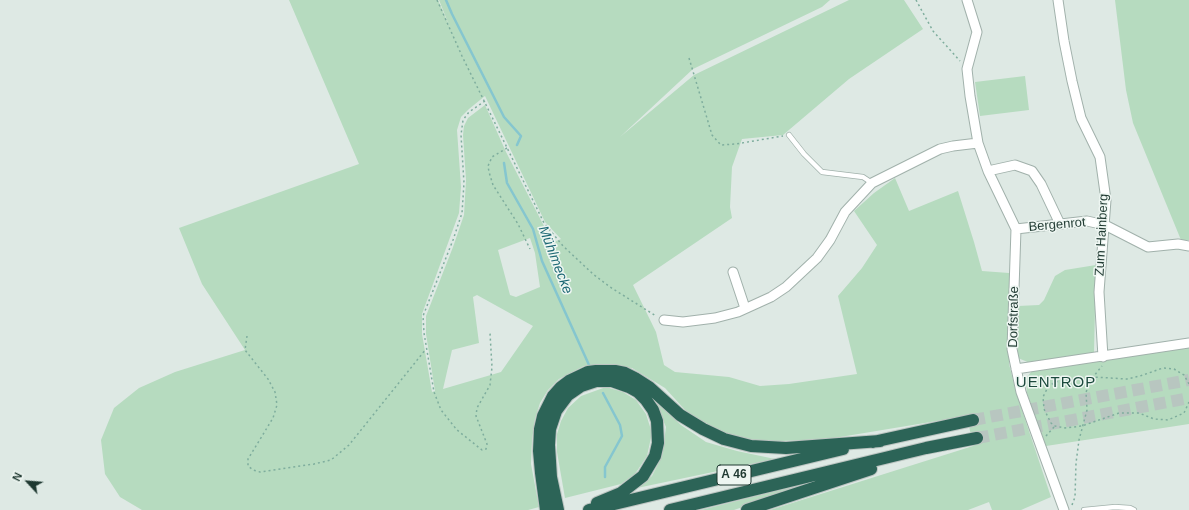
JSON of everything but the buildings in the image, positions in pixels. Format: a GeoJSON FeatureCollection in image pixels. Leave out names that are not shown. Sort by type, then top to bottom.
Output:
{"type":"FeatureCollection","features":[{"type":"Feature","properties":{"kind":"highway"},"geometry":{"type":"LineString","coordinates":[[546,510],[539,451],[540,430],[543,416],[553,396],[562,387],[569,381],[588,372],[615,371],[635,378],[649,387],[680,415],[703,429],[730,441],[751,446],[786,448],[880,441]]}},
{"type":"Feature","properties":{"kind":"highway"},"geometry":{"type":"LineString","coordinates":[[558,510],[551,477],[549,445],[550,429],[556,411],[568,395],[574,390],[589,383],[604,381],[620,384],[638,392],[653,410],[659,433],[655,456],[650,467],[643,476],[621,493],[582,510]]}},
{"type":"Feature","properties":{"kind":"highway","name":"A 46"},"geometry":{"type":"LineString","coordinates":[[589,510],[973,420]]}},
{"type":"Feature","properties":{"kind":"highway","name":"A 46"},"geometry":{"type":"LineString","coordinates":[[670,510],[926,448],[977,438]]}},
{"type":"Feature","properties":{"kind":"highway"},"geometry":{"type":"LineString","coordinates":[[747,510],[873,468],[926,448]]}},
{"type":"Feature","properties":{"kind":"street","name":"Dorfstraße"},"geometry":{"type":"LineString","coordinates":[[968,0],[977,32],[967,69],[978,143],[988,171],[1016,229],[1012,349],[1021,392],[1064,510]]}},
{"type":"Feature","properties":{"kind":"street","name":"Zum Hainberg"},"geometry":{"type":"LineString","coordinates":[[1058,0],[1065,48],[1081,118],[1100,157],[1106,200],[1099,292],[1103,357]]}},
{"type":"Feature","properties":{"kind":"street"},"geometry":{"type":"LineString","coordinates":[[664,320],[683,322],[715,318],[771,297],[786,287],[817,258],[830,240],[845,212],[872,184],[940,149],[978,143]]}},
{"type":"Feature","properties":{"kind":"street"},"geometry":{"type":"LineString","coordinates":[[988,171],[1015,165],[1032,171],[1041,184],[1060,224]]}},
{"type":"Feature","properties":{"kind":"street","name":"Bergenrot"},"geometry":{"type":"LineString","coordinates":[[1016,229],[1087,221],[1105,225],[1148,247],[1178,244],[1189,246]]}},
{"type":"Feature","properties":{"kind":"street"},"geometry":{"type":"LineString","coordinates":[[733,272],[745,308]]}},
{"type":"Feature","properties":{"kind":"street"},"geometry":{"type":"LineString","coordinates":[[1016,369],[1189,343]]}},
{"type":"Feature","properties":{"kind":"lane"},"geometry":{"type":"LineString","coordinates":[[789,135],[804,154],[822,172],[863,177],[872,184]]}},
{"type":"Feature","properties":{"kind":"lane"},"geometry":{"type":"LineString","coordinates":[[1084,510],[1115,507],[1130,508],[1134,510]]}},
{"type":"Feature","properties":{"kind":"path"},"geometry":{"type":"LineString","coordinates":[[437,0],[506,148],[544,223],[556,238],[602,282],[664,320]]}},
{"type":"Feature","properties":{"kind":"path"},"geometry":{"type":"LineString","coordinates":[[916,0],[933,31],[967,69]]}},
{"type":"Feature","properties":{"kind":"path"},"geometry":{"type":"LineString","coordinates":[[689,58],[712,135],[722,145],[789,135]]}},
{"type":"Feature","properties":{"kind":"path"},"geometry":{"type":"LineString","coordinates":[[485,101],[469,112],[463,120],[461,135],[464,182],[462,213],[423,316],[426,350],[434,392],[441,410],[457,430],[482,450],[486,449],[487,444],[476,416],[477,408],[490,385],[492,367],[490,333]]}},
{"type":"Feature","properties":{"kind":"path"},"geometry":{"type":"LineString","coordinates":[[506,148],[492,157],[488,166],[489,172],[493,185],[518,224],[530,249]]}},
{"type":"Feature","properties":{"kind":"path"},"geometry":{"type":"LineString","coordinates":[[247,336],[245,350],[268,379],[275,392],[277,405],[273,418],[248,459],[248,466],[253,470],[260,472],[331,460],[349,445],[426,350]]}},
{"type":"Feature","properties":{"kind":"path"},"geometry":{"type":"LineString","coordinates":[[1069,510],[1075,497],[1076,463],[1079,440],[1086,410],[1086,392],[1092,377],[1102,367],[1103,357]]}},
{"type":"Feature","properties":{"kind":"path"},"geometry":{"type":"LineString","coordinates":[[1189,384],[1184,375],[1174,369],[1163,368],[1140,376],[1127,378],[1092,377],[1060,381],[1052,384],[1045,392],[1043,397],[1044,409],[1050,421],[1054,426],[1065,428],[1082,426],[1119,414],[1139,413],[1154,419],[1168,420],[1184,413],[1189,402]]}},
{"type":"Feature","properties":{"kind":"path"},"geometry":{"type":"LineString","coordinates":[[1041,444],[1054,426]]}},
{"type":"Feature","properties":{"kind":"green space"},"geometry":{"type":"Polygon","coordinates":[[[289,0],[438,0],[451,30],[439,0],[830,0],[822,7],[693,69],[620,137],[694,75],[849,0],[904,0],[923,29],[849,79],[783,135],[742,139],[732,167],[730,207],[732,218],[633,285],[656,332],[664,365],[675,372],[729,377],[760,386],[789,384],[857,374],[838,296],[862,268],[877,245],[854,211],[874,193],[895,178],[909,211],[958,191],[982,271],[1009,273],[1009,364],[1016,392],[1051,497],[1021,510],[992,510],[989,502],[968,510],[770,510],[973,446],[967,416],[828,439],[758,442],[716,431],[686,411],[665,388],[632,368],[595,365],[584,366],[559,379],[548,390],[540,403],[535,419],[531,464],[539,507],[528,510],[142,510],[120,497],[105,474],[101,440],[114,408],[139,388],[175,372],[245,350],[202,284],[179,228],[359,164],[289,0]],[[485,96],[461,117],[457,130],[461,187],[459,213],[422,314],[422,334],[432,392],[435,391],[426,334],[426,316],[464,215],[466,180],[463,135],[464,126],[468,118],[485,105],[506,152],[547,232],[556,241],[561,239],[545,222],[485,96]],[[530,238],[498,250],[510,295],[516,297],[540,287],[535,253],[530,238]],[[477,295],[473,297],[479,343],[452,350],[443,389],[501,372],[533,326],[477,295]]]}},
{"type":"Feature","properties":{"kind":"green space"},"geometry":{"type":"Polygon","coordinates":[[[1115,0],[1189,0],[1189,240],[1181,240],[1133,123],[1126,90],[1115,0]]]}},
{"type":"Feature","properties":{"kind":"green space"},"geometry":{"type":"Polygon","coordinates":[[[1025,76],[1029,110],[980,116],[975,82],[1025,76]]]}},
{"type":"Feature","properties":{"kind":"green space"},"geometry":{"type":"Polygon","coordinates":[[[1096,265],[1094,353],[1030,363],[1018,358],[1018,306],[1039,305],[1044,300],[1055,276],[1065,270],[1096,265]]]}},
{"type":"Feature","properties":{"kind":"green space"},"geometry":{"type":"Polygon","coordinates":[[[1189,346],[1189,424],[1046,446],[1027,393],[1027,377],[1032,371],[1189,346]]]}},
{"type":"Feature","properties":{"kind":"green space"},"geometry":{"type":"Polygon","coordinates":[[[606,387],[623,392],[636,400],[646,414],[652,433],[647,456],[635,474],[621,484],[565,498],[557,452],[557,434],[561,421],[568,408],[581,396],[606,387]]]}},
{"type":"Feature","properties":{"kind":"green space"},"geometry":{"type":"Polygon","coordinates":[[[655,401],[681,425],[706,442],[737,451],[775,459],[637,488],[652,476],[662,456],[666,427],[655,401]]]}},
{"type":"Feature","properties":{"kind":"green space"},"geometry":{"type":"Polygon","coordinates":[[[824,479],[734,510],[701,510],[784,489],[824,479]]]}},
{"type":"Feature","properties":{"kind":"waterway","name":"Mühlmecke"},"geometry":{"type":"LineString","coordinates":[[446,0],[504,117],[521,136],[517,145]]}},
{"type":"Feature","properties":{"kind":"waterway","name":"Mühlmecke"},"geometry":{"type":"LineString","coordinates":[[504,163],[507,183],[533,229],[542,261],[589,365]]}},
{"type":"Feature","properties":{"kind":"waterway","name":"Mühlmecke"},"geometry":{"type":"LineString","coordinates":[[603,393],[620,425],[622,436],[605,467],[605,477]]}},
{"type":"Feature","properties":{"kind":"tunnel"},"geometry":{"type":"LineString","coordinates":[[973,420],[1189,380]]}},
{"type":"Feature","properties":{"kind":"tunnel"},"geometry":{"type":"LineString","coordinates":[[977,438],[1189,398]]}},
{"type":"Feature","properties":{"kind":"district","name":"UENTROP"},"geometry":{"type":"Point","coordinates":[1056,383]}}]}
